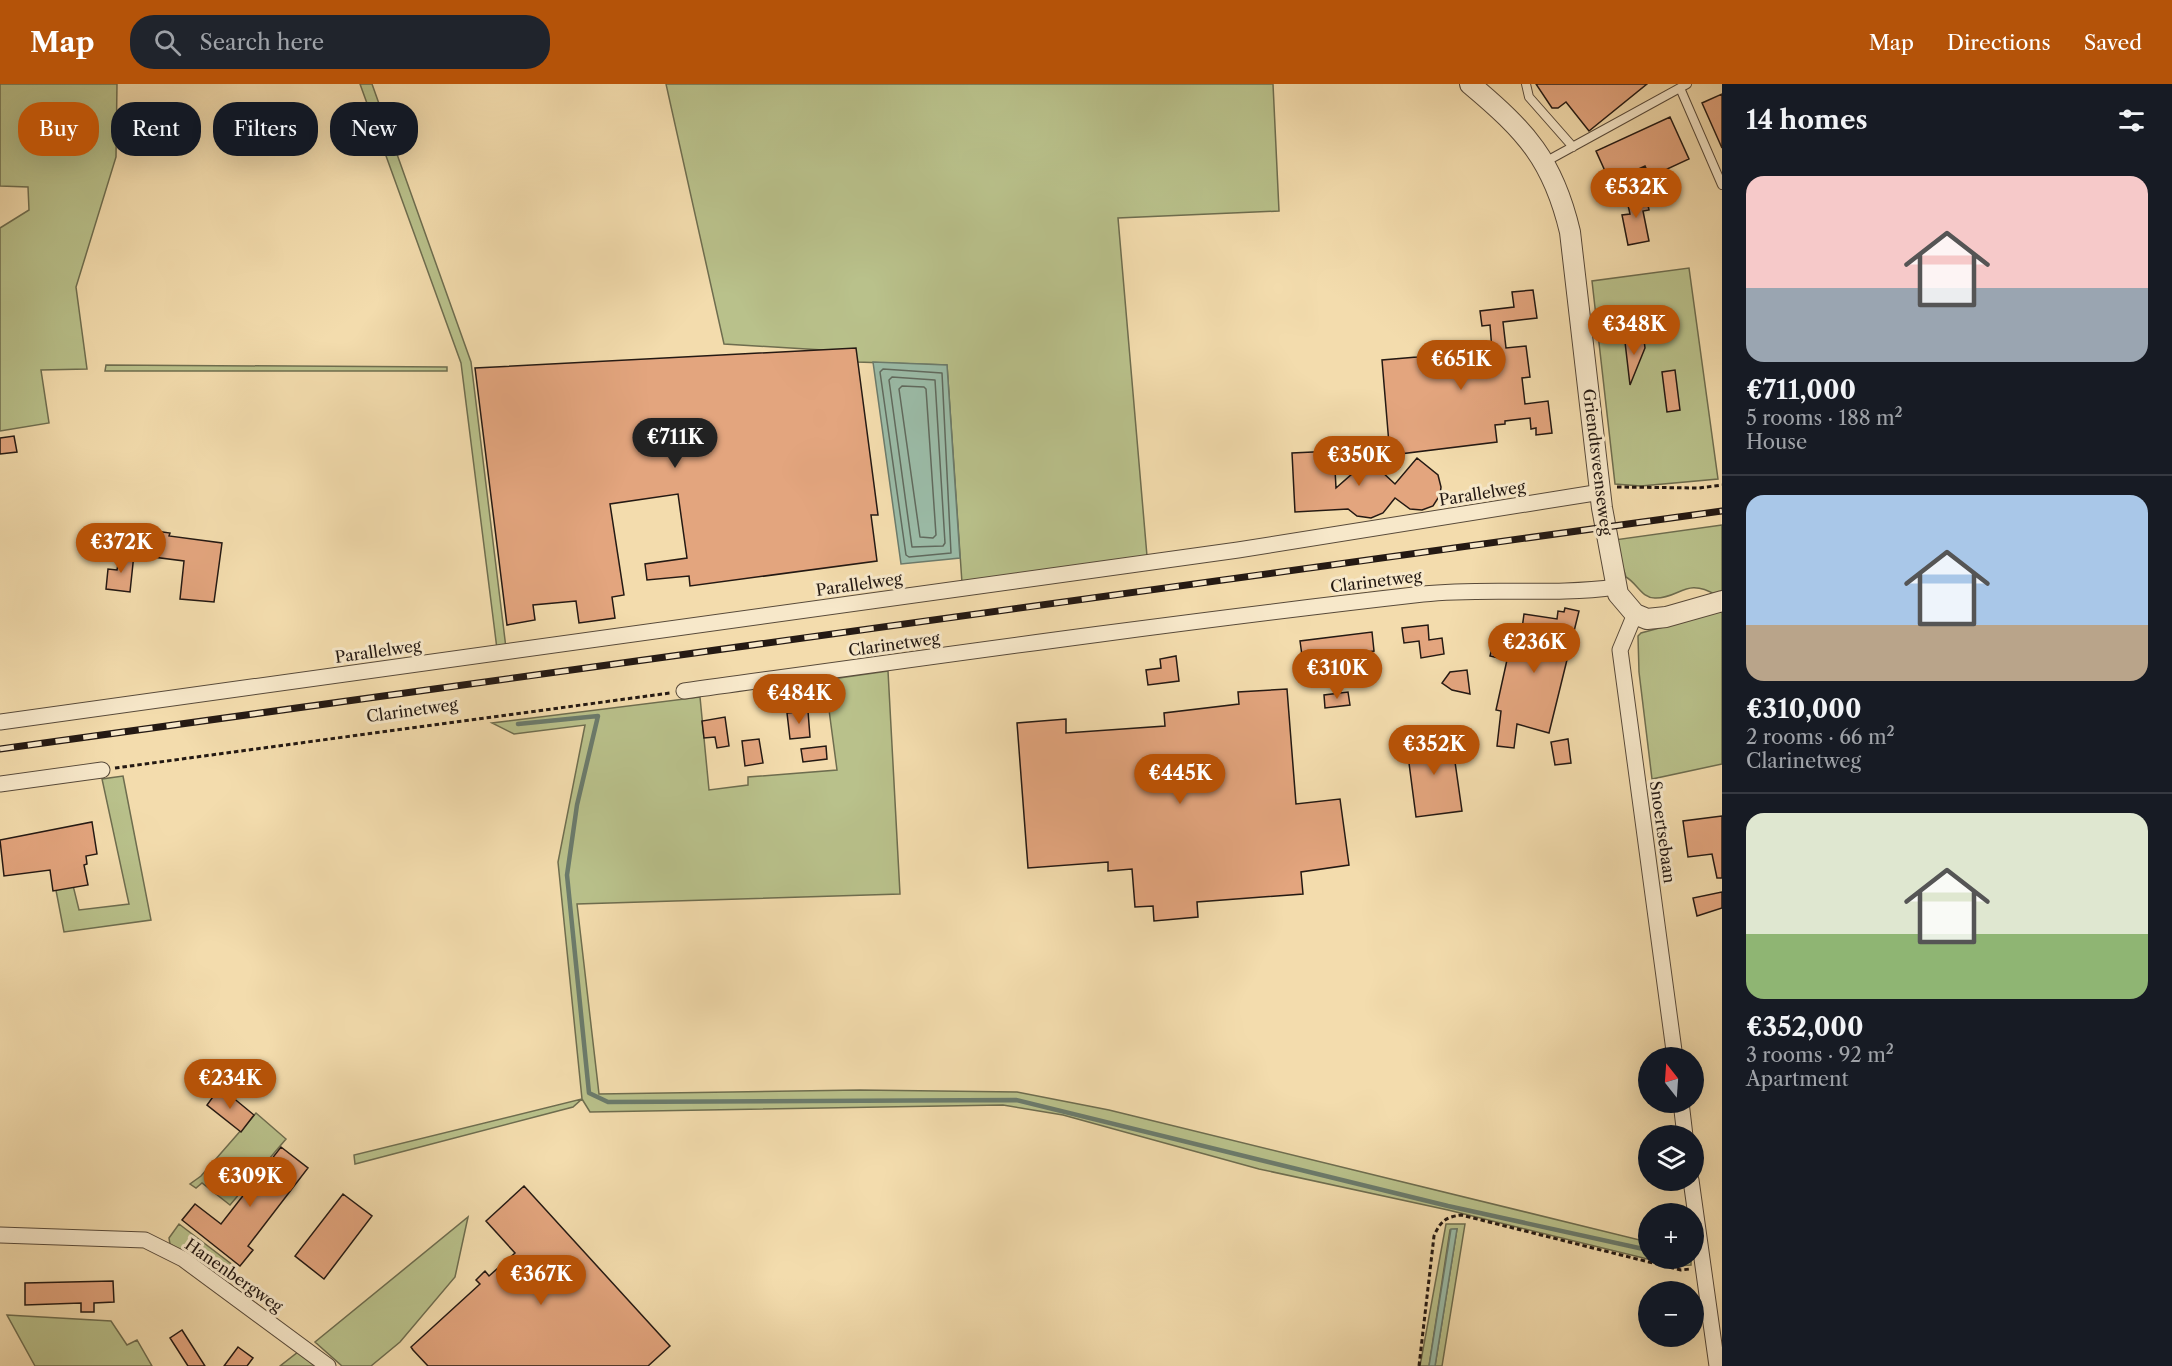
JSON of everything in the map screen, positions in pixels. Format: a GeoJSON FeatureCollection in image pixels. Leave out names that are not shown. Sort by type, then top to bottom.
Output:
{"type":"FeatureCollection","features":[{"type":"Feature","properties":{"kind":"street","name":"Griendtsveenseweg"},"geometry":{"type":"LineString","coordinates":[[1470,84],[1534,146],[1545,162],[1563,201],[1570,232],[1601,492],[1616,587],[1621,600],[1635,614]]}},
{"type":"Feature","properties":{"kind":"street","name":"Parallelweg"},"geometry":{"type":"LineString","coordinates":[[0,722],[1238,550],[1601,492]]}},
{"type":"Feature","properties":{"kind":"street","name":"Clarinetweg"},"geometry":{"type":"LineString","coordinates":[[684,691],[1396,597],[1505,590],[1584,592],[1616,587]]}},
{"type":"Feature","properties":{"kind":"street"},"geometry":{"type":"LineString","coordinates":[[1635,614],[1656,619],[1722,601]]}},
{"type":"Feature","properties":{"kind":"street","name":"Snoertsebaan"},"geometry":{"type":"LineString","coordinates":[[1635,614],[1620,650],[1674,1047]]}},
{"type":"Feature","properties":{"kind":"street"},"geometry":{"type":"LineString","coordinates":[[0,784],[102,770]]}},
{"type":"Feature","properties":{"kind":"street","name":"Hanenbergweg"},"geometry":{"type":"LineString","coordinates":[[0,1235],[145,1240],[183,1259],[328,1366]]}},
{"type":"Feature","properties":{"kind":"street"},"geometry":{"type":"LineString","coordinates":[[1703,1269],[1717,1366]]}},
{"type":"Feature","properties":{"kind":"lane"},"geometry":{"type":"LineString","coordinates":[[1526,84],[1529,97],[1573,147]]}},
{"type":"Feature","properties":{"kind":"lane"},"geometry":{"type":"LineString","coordinates":[[1545,162],[1688,84]]}},
{"type":"Feature","properties":{"kind":"lane"},"geometry":{"type":"LineString","coordinates":[[1680,88],[1722,184]]}},
{"type":"Feature","properties":{"kind":"path"},"geometry":{"type":"LineString","coordinates":[[1601,492],[1618,487],[1699,488],[1722,485]]}},
{"type":"Feature","properties":{"kind":"path","name":"Clarinetweg"},"geometry":{"type":"LineString","coordinates":[[102,770],[684,691]]}},
{"type":"Feature","properties":{"kind":"path"},"geometry":{"type":"LineString","coordinates":[[1419,1366],[1434,1236],[1439,1224],[1448,1217],[1461,1215],[1638,1259]]}},
{"type":"Feature","properties":{"kind":"path"},"geometry":{"type":"LineString","coordinates":[[1677,1269],[1692,1269]]}},
{"type":"Feature","properties":{"kind":"green space"},"geometry":{"type":"Polygon","coordinates":[[[0,84],[117,84],[117,102],[111,102],[111,156],[116,157],[76,287],[87,369],[41,370],[49,423],[0,431],[0,228],[29,210],[28,187],[0,186],[0,84]]]}},
{"type":"Feature","properties":{"kind":"green space"},"geometry":{"type":"Polygon","coordinates":[[[360,84],[372,84],[378,102],[367,102],[360,84]]]}},
{"type":"Feature","properties":{"kind":"green space"},"geometry":{"type":"Polygon","coordinates":[[[666,84],[1273,84],[1279,211],[1118,218],[1147,556],[962,583],[947,365],[857,362],[855,352],[724,344],[666,84]]]}},
{"type":"Feature","properties":{"kind":"green space"},"geometry":{"type":"Polygon","coordinates":[[[386,156],[398,156],[471,362],[506,648],[497,649],[461,363],[386,156]]]}},
{"type":"Feature","properties":{"kind":"green space"},"geometry":{"type":"Polygon","coordinates":[[[1689,268],[1718,479],[1641,486],[1615,484],[1592,281],[1689,268]]]}},
{"type":"Feature","properties":{"kind":"green space"},"geometry":{"type":"Polygon","coordinates":[[[106,365],[447,367],[447,371],[105,371],[106,365]]]}},
{"type":"Feature","properties":{"kind":"green space"},"geometry":{"type":"Polygon","coordinates":[[[1722,525],[1722,593],[1716,595],[1706,590],[1690,588],[1664,597],[1651,598],[1626,577],[1614,540],[1722,525]]]}},
{"type":"Feature","properties":{"kind":"green space"},"geometry":{"type":"Polygon","coordinates":[[[1722,611],[1722,764],[1652,779],[1639,672],[1638,636],[1641,633],[1722,611]]]}},
{"type":"Feature","properties":{"kind":"green space"},"geometry":{"type":"Polygon","coordinates":[[[888,671],[900,894],[577,904],[599,1094],[860,1090],[1017,1092],[1109,1110],[1638,1240],[1638,1257],[1448,1210],[1259,1169],[1063,1115],[1003,1105],[590,1112],[582,1099],[558,862],[585,725],[514,734],[492,723],[700,697],[709,790],[748,785],[748,777],[837,770],[825,680],[888,671]]]}},
{"type":"Feature","properties":{"kind":"green space"},"geometry":{"type":"Polygon","coordinates":[[[123,776],[151,920],[64,932],[54,880],[70,873],[79,910],[129,904],[102,779],[123,776]]]}},
{"type":"Feature","properties":{"kind":"green space"},"geometry":{"type":"Polygon","coordinates":[[[582,1099],[573,1107],[355,1164],[354,1155],[582,1099]]]}},
{"type":"Feature","properties":{"kind":"green space"},"geometry":{"type":"Polygon","coordinates":[[[256,1113],[286,1139],[230,1205],[202,1183],[196,1188],[190,1184],[201,1176],[256,1113]]]}},
{"type":"Feature","properties":{"kind":"green space"},"geometry":{"type":"Polygon","coordinates":[[[468,1217],[455,1277],[400,1342],[371,1366],[342,1366],[315,1342],[468,1217]]]}},
{"type":"Feature","properties":{"kind":"green space"},"geometry":{"type":"Polygon","coordinates":[[[179,1224],[234,1266],[214,1272],[170,1244],[169,1238],[179,1224]]]}},
{"type":"Feature","properties":{"kind":"green space"},"geometry":{"type":"Polygon","coordinates":[[[1446,1224],[1465,1224],[1442,1366],[1435,1366],[1457,1229],[1450,1230],[1429,1366],[1420,1366],[1446,1224]]]}},
{"type":"Feature","properties":{"kind":"green space"},"geometry":{"type":"Polygon","coordinates":[[[7,1315],[111,1321],[127,1345],[137,1340],[152,1366],[35,1366],[7,1315]]]}},
{"type":"Feature","properties":{"kind":"green space"},"geometry":{"type":"Polygon","coordinates":[[[298,1352],[315,1366],[280,1366],[298,1352]]]}},
{"type":"Feature","properties":{"kind":"water"},"geometry":{"type":"Polygon","coordinates":[[[873,362],[947,365],[960,558],[901,564],[873,362]]]}},
{"type":"Feature","properties":{"kind":"water"},"geometry":{"type":"Polygon","coordinates":[[[1451,1229],[1457,1229],[1435,1366],[1429,1366],[1451,1229]]]}},
{"type":"Feature","properties":{"kind":"building"},"geometry":{"type":"Polygon","coordinates":[[[1536,84],[1647,84],[1589,131],[1566,102],[1558,108],[1552,108],[1536,84]]]}},
{"type":"Feature","properties":{"kind":"building"},"geometry":{"type":"Polygon","coordinates":[[[1722,94],[1722,148],[1702,103],[1722,94]]]}},
{"type":"Feature","properties":{"kind":"building"},"geometry":{"type":"Polygon","coordinates":[[[1670,117],[1689,159],[1650,177],[1645,166],[1610,182],[1596,151],[1670,117]]]}},
{"type":"Feature","properties":{"kind":"building"},"geometry":{"type":"Polygon","coordinates":[[[1645,192],[1649,210],[1643,211],[1649,241],[1628,245],[1622,215],[1630,214],[1626,196],[1645,192]]]}},
{"type":"Feature","properties":{"kind":"building"},"geometry":{"type":"Polygon","coordinates":[[[1533,290],[1537,318],[1503,322],[1506,348],[1526,346],[1530,377],[1522,378],[1525,404],[1548,401],[1552,433],[1536,435],[1536,428],[1531,429],[1530,418],[1505,421],[1505,424],[1495,425],[1497,442],[1400,454],[1400,467],[1391,468],[1382,360],[1426,355],[1425,346],[1457,342],[1458,354],[1492,350],[1490,325],[1482,326],[1480,311],[1514,307],[1512,292],[1533,290]]]}},
{"type":"Feature","properties":{"kind":"building"},"geometry":{"type":"Polygon","coordinates":[[[1644,340],[1645,348],[1630,385],[1625,342],[1644,340]]]}},
{"type":"Feature","properties":{"kind":"building"},"geometry":{"type":"Polygon","coordinates":[[[856,348],[878,515],[871,515],[877,561],[690,586],[689,576],[647,580],[645,564],[687,558],[678,494],[610,504],[624,595],[612,597],[615,618],[579,623],[576,601],[533,605],[535,620],[507,625],[475,368],[856,348]]]}},
{"type":"Feature","properties":{"kind":"building"},"geometry":{"type":"Polygon","coordinates":[[[1675,370],[1680,410],[1667,412],[1662,372],[1675,370]]]}},
{"type":"Feature","properties":{"kind":"building"},"geometry":{"type":"Polygon","coordinates":[[[14,436],[17,452],[0,454],[0,438],[14,436]]]}},
{"type":"Feature","properties":{"kind":"building"},"geometry":{"type":"Polygon","coordinates":[[[1334,451],[1336,488],[1352,474],[1365,468],[1381,471],[1395,484],[1417,458],[1438,475],[1440,495],[1433,506],[1422,510],[1410,509],[1395,498],[1383,513],[1371,518],[1357,516],[1348,509],[1295,512],[1292,453],[1334,451]]]}},
{"type":"Feature","properties":{"kind":"building"},"geometry":{"type":"Polygon","coordinates":[[[156,531],[170,533],[169,536],[222,543],[214,602],[180,599],[184,561],[153,557],[156,531]]]}},
{"type":"Feature","properties":{"kind":"building"},"geometry":{"type":"Polygon","coordinates":[[[120,552],[134,554],[130,592],[106,589],[108,569],[117,570],[120,552]]]}},
{"type":"Feature","properties":{"kind":"building"},"geometry":{"type":"Polygon","coordinates":[[[1565,608],[1579,611],[1549,733],[1517,724],[1514,748],[1497,746],[1501,711],[1496,710],[1507,660],[1490,656],[1493,645],[1519,651],[1524,614],[1557,619],[1558,611],[1564,612],[1565,608]]]}},
{"type":"Feature","properties":{"kind":"building"},"geometry":{"type":"Polygon","coordinates":[[[1428,625],[1429,640],[1442,638],[1444,654],[1421,658],[1419,641],[1404,643],[1402,628],[1428,625]]]}},
{"type":"Feature","properties":{"kind":"building"},"geometry":{"type":"Polygon","coordinates":[[[1372,632],[1374,651],[1361,653],[1362,662],[1304,670],[1300,641],[1372,632]]]}},
{"type":"Feature","properties":{"kind":"building"},"geometry":{"type":"Polygon","coordinates":[[[1176,656],[1179,681],[1148,685],[1146,670],[1161,668],[1160,659],[1176,656]]]}},
{"type":"Feature","properties":{"kind":"building"},"geometry":{"type":"Polygon","coordinates":[[[1467,670],[1470,694],[1452,690],[1442,683],[1450,672],[1467,670]]]}},
{"type":"Feature","properties":{"kind":"building"},"geometry":{"type":"Polygon","coordinates":[[[1287,689],[1296,804],[1340,799],[1349,865],[1301,872],[1303,894],[1197,902],[1198,917],[1154,921],[1153,906],[1135,907],[1132,869],[1108,871],[1108,862],[1028,868],[1017,723],[1066,719],[1066,733],[1165,726],[1164,713],[1239,704],[1238,692],[1287,689]]]}},
{"type":"Feature","properties":{"kind":"building"},"geometry":{"type":"Polygon","coordinates":[[[1348,692],[1350,705],[1325,708],[1324,695],[1348,692]]]}},
{"type":"Feature","properties":{"kind":"building"},"geometry":{"type":"Polygon","coordinates":[[[808,711],[810,737],[790,739],[787,713],[808,711]]]}},
{"type":"Feature","properties":{"kind":"building"},"geometry":{"type":"Polygon","coordinates":[[[725,717],[729,746],[717,748],[715,737],[704,738],[702,721],[725,717]]]}},
{"type":"Feature","properties":{"kind":"building"},"geometry":{"type":"Polygon","coordinates":[[[1451,734],[1462,811],[1416,817],[1406,740],[1451,734]]]}},
{"type":"Feature","properties":{"kind":"building"},"geometry":{"type":"Polygon","coordinates":[[[759,739],[763,763],[745,766],[742,741],[759,739]]]}},
{"type":"Feature","properties":{"kind":"building"},"geometry":{"type":"Polygon","coordinates":[[[1568,739],[1571,763],[1555,765],[1551,742],[1568,739]]]}},
{"type":"Feature","properties":{"kind":"building"},"geometry":{"type":"Polygon","coordinates":[[[826,746],[827,759],[803,762],[801,749],[826,746]]]}},
{"type":"Feature","properties":{"kind":"building"},"geometry":{"type":"Polygon","coordinates":[[[1722,816],[1722,878],[1717,878],[1712,854],[1688,857],[1683,821],[1722,816]]]}},
{"type":"Feature","properties":{"kind":"building"},"geometry":{"type":"Polygon","coordinates":[[[92,822],[97,854],[86,856],[87,864],[84,865],[88,885],[53,891],[50,870],[4,876],[0,840],[92,822]]]}},
{"type":"Feature","properties":{"kind":"building"},"geometry":{"type":"Polygon","coordinates":[[[1722,892],[1722,908],[1697,916],[1693,898],[1722,892]]]}},
{"type":"Feature","properties":{"kind":"building"},"geometry":{"type":"Polygon","coordinates":[[[220,1087],[254,1115],[241,1132],[207,1105],[220,1087]]]}},
{"type":"Feature","properties":{"kind":"building"},"geometry":{"type":"Polygon","coordinates":[[[281,1147],[308,1168],[248,1246],[253,1250],[240,1266],[182,1220],[195,1204],[221,1224],[281,1147]]]}},
{"type":"Feature","properties":{"kind":"building"},"geometry":{"type":"Polygon","coordinates":[[[524,1186],[670,1346],[648,1366],[428,1366],[413,1350],[411,1347],[480,1284],[476,1280],[485,1271],[489,1276],[515,1253],[486,1221],[524,1186]]]}},
{"type":"Feature","properties":{"kind":"building"},"geometry":{"type":"Polygon","coordinates":[[[343,1194],[372,1216],[324,1279],[295,1256],[343,1194]]]}},
{"type":"Feature","properties":{"kind":"building"},"geometry":{"type":"Polygon","coordinates":[[[113,1281],[114,1302],[94,1303],[94,1312],[81,1312],[81,1303],[25,1305],[25,1283],[113,1281]]]}},
{"type":"Feature","properties":{"kind":"building"},"geometry":{"type":"Polygon","coordinates":[[[182,1330],[205,1366],[188,1366],[170,1338],[182,1330]]]}},
{"type":"Feature","properties":{"kind":"building"},"geometry":{"type":"Polygon","coordinates":[[[238,1347],[253,1358],[247,1366],[224,1366],[238,1347]]]}},
{"type":"Feature","properties":{"kind":"waterway"},"geometry":{"type":"LineString","coordinates":[[518,724],[598,716],[577,805],[567,875],[589,1093],[608,1102],[1016,1100],[1448,1206],[1638,1248]]}},
{"type":"Feature","properties":{"kind":"railway"},"geometry":{"type":"LineString","coordinates":[[0,749],[1722,511]]}}]}
